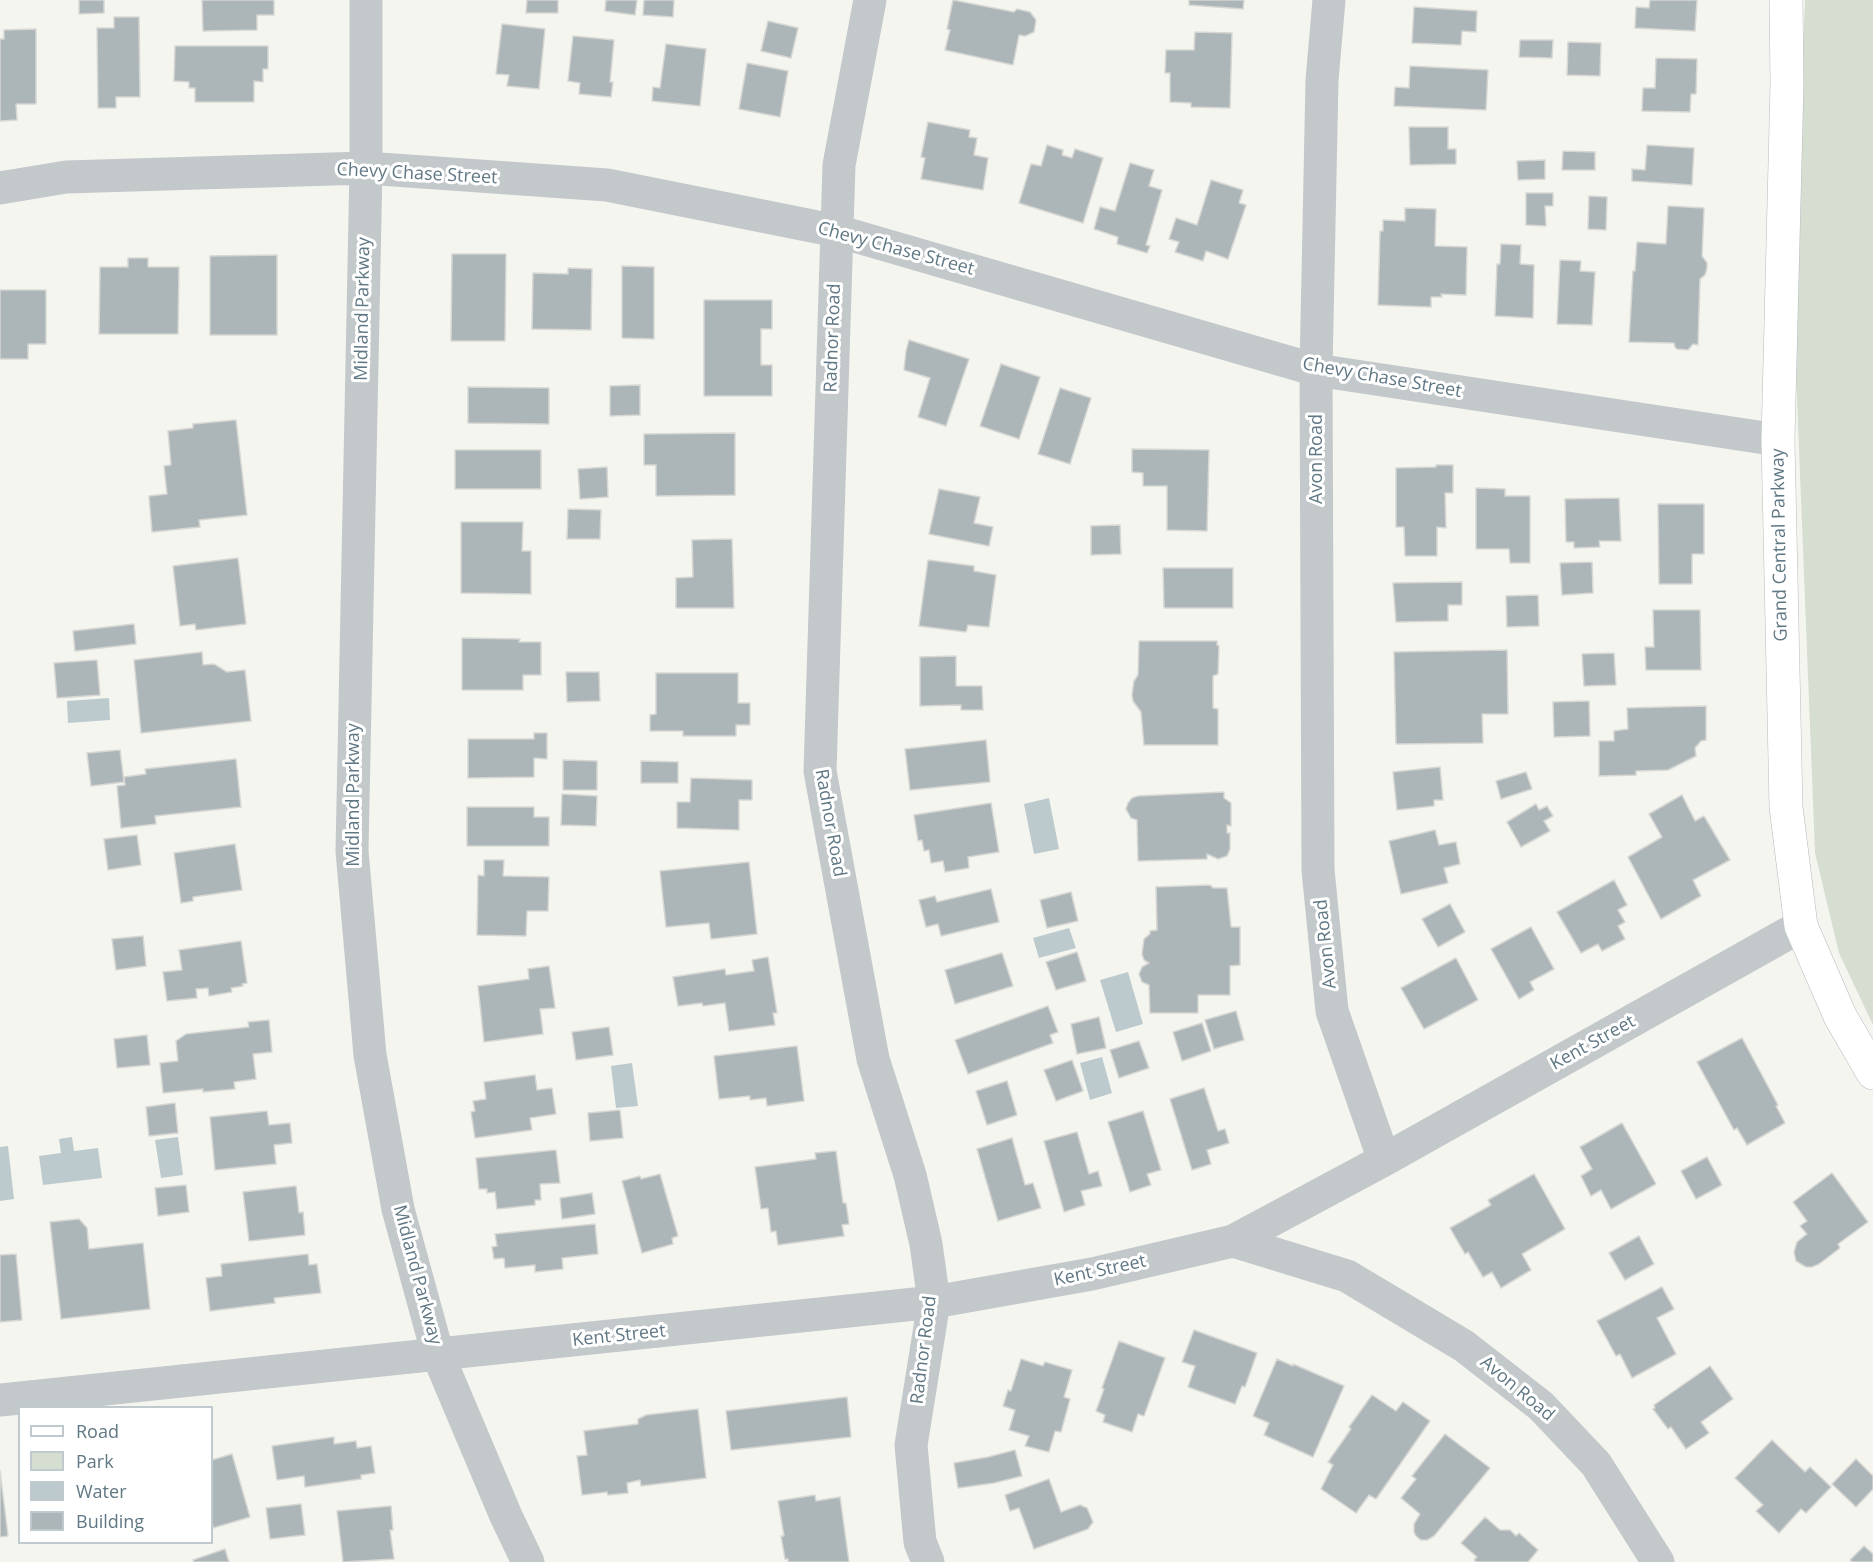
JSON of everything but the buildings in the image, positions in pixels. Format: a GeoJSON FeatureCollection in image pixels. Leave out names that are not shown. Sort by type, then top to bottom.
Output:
{"type":"FeatureCollection","features":[{"type":"Feature","properties":{"kind":"main road","name":"Grand Central Parkway"},"geometry":{"type":"LineString","coordinates":[[1786,0],[1787,84],[1778,440],[1786,807],[1801,926],[1840,1016],[1873,1073]]}},
{"type":"Feature","properties":{"kind":"street","name":"Midland Parkway"},"geometry":{"type":"LineString","coordinates":[[366,0],[366,168],[352,851],[370,1054],[398,1209],[438,1355],[506,1516],[528,1562]]}},
{"type":"Feature","properties":{"kind":"street","name":"Radnor Road"},"geometry":{"type":"LineString","coordinates":[[870,0],[839,165],[820,771],[873,1059],[910,1175],[926,1244],[934,1302],[911,1445],[920,1542],[928,1562]]}},
{"type":"Feature","properties":{"kind":"street","name":"Avon Road"},"geometry":{"type":"LineString","coordinates":[[1329,0],[1322,80],[1316,370],[1318,870],[1332,1011],[1384,1160]]}},
{"type":"Feature","properties":{"kind":"street","name":"Chevy Chase Street"},"geometry":{"type":"LineString","coordinates":[[0,188],[66,177],[366,168],[607,185],[837,231],[1316,370],[1778,440]]}},
{"type":"Feature","properties":{"kind":"street","name":"Kent Street"},"geometry":{"type":"LineString","coordinates":[[1384,1160],[1801,926]]}},
{"type":"Feature","properties":{"kind":"street"},"geometry":{"type":"LineString","coordinates":[[1233,1241],[1384,1160]]}},
{"type":"Feature","properties":{"kind":"street","name":"Avon Road"},"geometry":{"type":"LineString","coordinates":[[1233,1241],[1347,1276],[1464,1346],[1541,1406],[1596,1464],[1658,1562]]}},
{"type":"Feature","properties":{"kind":"street","name":"Kent Street"},"geometry":{"type":"LineString","coordinates":[[0,1400],[934,1302],[1092,1274],[1233,1241]]}},
{"type":"Feature","properties":{"kind":"green space"},"geometry":{"type":"Polygon","coordinates":[[[1805,0],[1873,0],[1873,1025],[1839,953],[1815,853],[1793,297],[1805,0]]]}},
{"type":"Feature","properties":{"kind":"water"},"geometry":{"type":"Polygon","coordinates":[[[109,698],[110,720],[68,723],[67,701],[109,698]]]}},
{"type":"Feature","properties":{"kind":"water"},"geometry":{"type":"Polygon","coordinates":[[[1049,798],[1059,849],[1034,854],[1024,804],[1049,798]]]}},
{"type":"Feature","properties":{"kind":"water"},"geometry":{"type":"Polygon","coordinates":[[[1069,928],[1076,948],[1039,958],[1033,938],[1069,928]]]}},
{"type":"Feature","properties":{"kind":"water"},"geometry":{"type":"Polygon","coordinates":[[[1128,972],[1143,1024],[1116,1032],[1100,980],[1128,972]]]}},
{"type":"Feature","properties":{"kind":"water"},"geometry":{"type":"Polygon","coordinates":[[[1102,1057],[1112,1093],[1090,1100],[1080,1063],[1102,1057]]]}},
{"type":"Feature","properties":{"kind":"water"},"geometry":{"type":"Polygon","coordinates":[[[632,1063],[638,1106],[616,1108],[611,1066],[632,1063]]]}},
{"type":"Feature","properties":{"kind":"water"},"geometry":{"type":"Polygon","coordinates":[[[72,1137],[74,1151],[98,1148],[102,1178],[43,1185],[39,1156],[61,1153],[59,1139],[72,1137]]]}},
{"type":"Feature","properties":{"kind":"water"},"geometry":{"type":"Polygon","coordinates":[[[178,1137],[183,1175],[161,1178],[155,1140],[178,1137]]]}},
{"type":"Feature","properties":{"kind":"water"},"geometry":{"type":"Polygon","coordinates":[[[8,1146],[14,1199],[0,1201],[0,1147],[8,1146]]]}}]}
